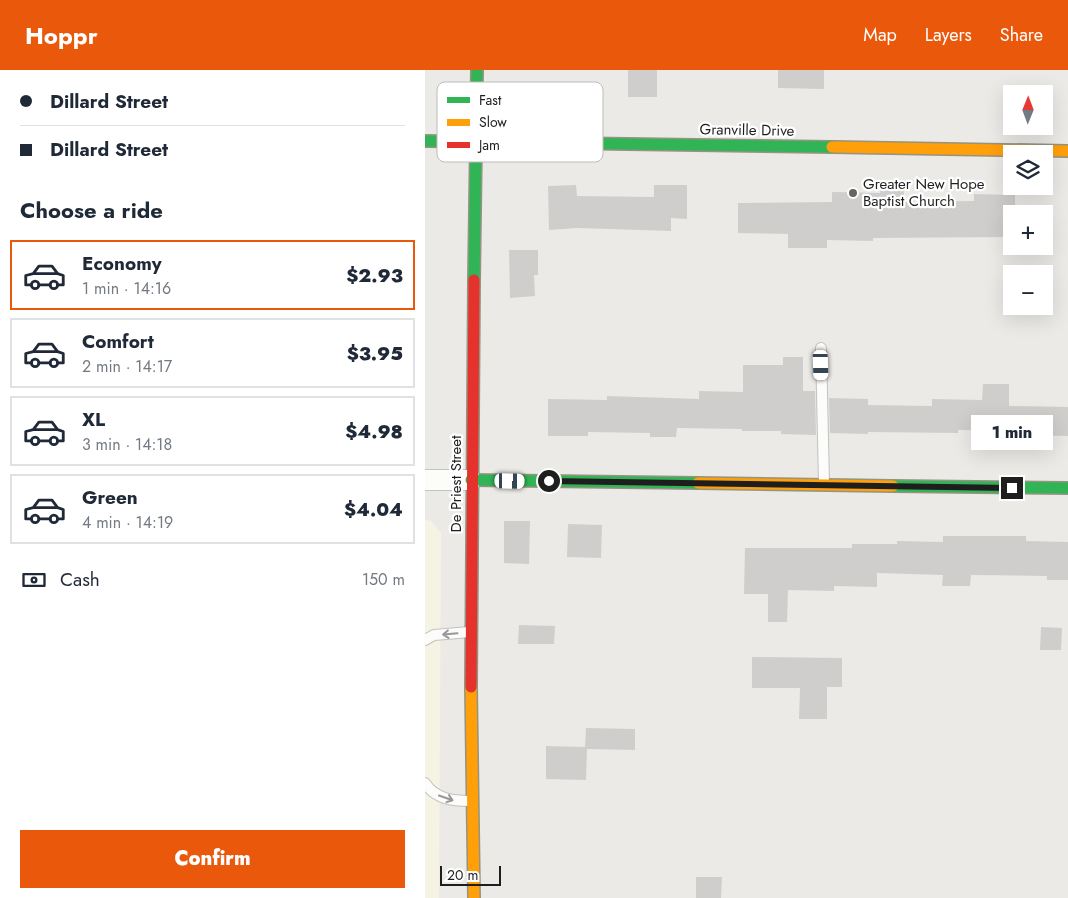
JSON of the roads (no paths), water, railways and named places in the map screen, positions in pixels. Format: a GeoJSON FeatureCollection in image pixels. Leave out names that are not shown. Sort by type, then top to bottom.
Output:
{"type":"FeatureCollection","features":[{"type":"Feature","properties":{"kind":"street","name":"Granville Drive"},"geometry":{"type":"LineString","coordinates":[[603,143],[1068,150]]}},
{"type":"Feature","properties":{"kind":"street","name":"De Priest Street"},"geometry":{"type":"LineString","coordinates":[[473,898],[471,801],[471,480],[476,162]]}},
{"type":"Feature","properties":{"kind":"street"},"geometry":{"type":"LineString","coordinates":[[425,480],[1068,488]]}},
{"type":"Feature","properties":{"kind":"lane"},"geometry":{"type":"LineString","coordinates":[[821,348],[824,485]]}},
{"type":"Feature","properties":{"kind":"lane"},"geometry":{"type":"LineString","coordinates":[[427,638],[471,632]]}},
{"type":"Feature","properties":{"kind":"lane"},"geometry":{"type":"LineString","coordinates":[[425,783],[430,791],[437,795],[455,801],[471,801]]}},
{"type":"Feature","properties":{"kind":"place","name":"Greater New Hope Baptist Church"},"geometry":{"type":"Point","coordinates":[853,193]}}]}
